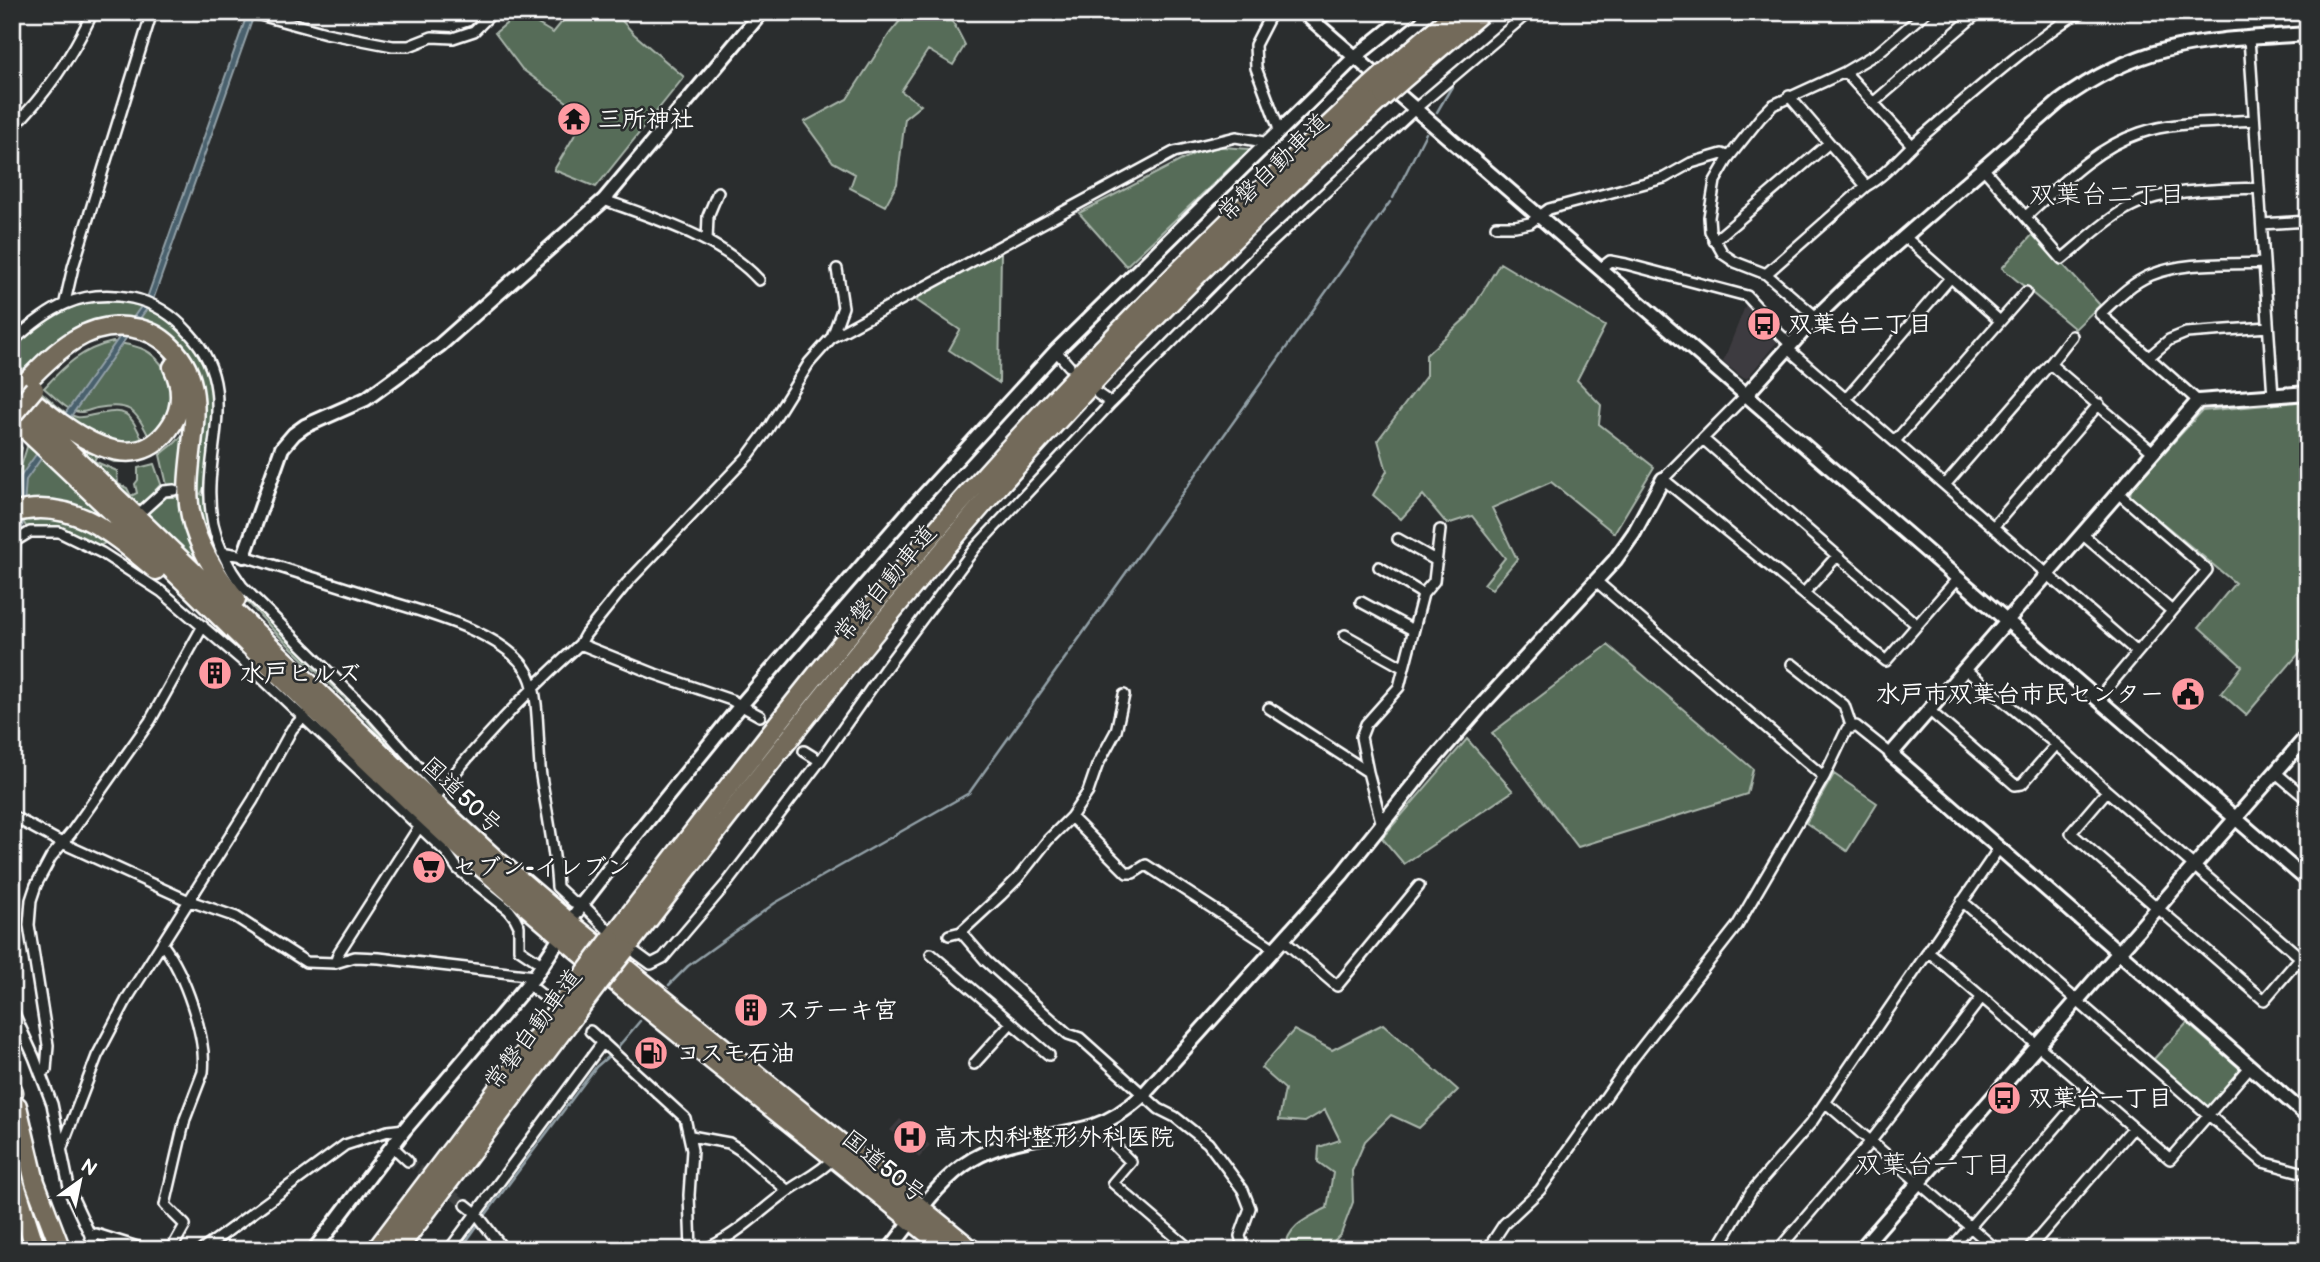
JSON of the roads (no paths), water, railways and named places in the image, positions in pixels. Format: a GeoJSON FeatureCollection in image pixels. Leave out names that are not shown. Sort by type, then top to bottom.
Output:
{"type":"FeatureCollection","features":[{"type":"Feature","properties":{"kind":"highway","name":"常磐自動車道"},"geometry":{"type":"LineString","coordinates":[[397,1250],[619,942],[985,501],[1166,305],[1456,12]]}},
{"type":"Feature","properties":{"kind":"highway","name":"常磐自動車道"},"geometry":{"type":"LineString","coordinates":[[1395,76],[1482,12]]}},
{"type":"Feature","properties":{"kind":"highway"},"geometry":{"type":"LineString","coordinates":[[12,398],[60,349],[96,329],[118,326],[139,328],[169,345],[183,361],[194,392],[188,486],[191,515],[205,553],[235,598],[328,691],[355,728]]}},
{"type":"Feature","properties":{"kind":"highway"},"geometry":{"type":"LineString","coordinates":[[12,416],[24,385],[92,341],[119,337],[138,340],[163,355],[178,377],[180,400],[177,416],[162,437],[145,448],[118,451],[99,447],[79,436],[24,385]]}},
{"type":"Feature","properties":{"kind":"highway","name":"国道50号"},"geometry":{"type":"LineString","coordinates":[[12,398],[355,728],[430,809]]}},
{"type":"Feature","properties":{"kind":"highway","name":"国道50号"},"geometry":{"type":"LineString","coordinates":[[12,416],[248,645],[308,712],[430,809],[566,931],[834,1157],[972,1250]]}},
{"type":"Feature","properties":{"kind":"highway"},"geometry":{"type":"LineString","coordinates":[[12,513],[45,508],[90,520],[130,548],[248,645]]}},
{"type":"Feature","properties":{"kind":"highway","name":"国道50号"},"geometry":{"type":"LineString","coordinates":[[566,931],[917,1215],[948,1250]]}},
{"type":"Feature","properties":{"kind":"highway","name":"常磐自動車道"},"geometry":{"type":"LineString","coordinates":[[376,1250],[461,1138],[591,980]]}},
{"type":"Feature","properties":{"kind":"highway"},"geometry":{"type":"LineString","coordinates":[[14,1096],[35,1182],[62,1247]]}},
{"type":"Feature","properties":{"kind":"highway"},"geometry":{"type":"LineString","coordinates":[[370,1250],[461,1138]]}},
{"type":"Feature","properties":{"kind":"highway"},"geometry":{"type":"LineString","coordinates":[[12,1175],[36,1250]]}},
{"type":"Feature","properties":{"kind":"street"},"geometry":{"type":"LineString","coordinates":[[12,128],[37,104],[61,71],[93,12]]}},
{"type":"Feature","properties":{"kind":"street"},"geometry":{"type":"LineString","coordinates":[[65,302],[73,267],[152,12]]}},
{"type":"Feature","properties":{"kind":"street"},"geometry":{"type":"LineString","coordinates":[[248,12],[326,33],[393,46],[409,46],[432,37],[453,38],[474,31],[494,12]]}},
{"type":"Feature","properties":{"kind":"street"},"geometry":{"type":"LineString","coordinates":[[243,556],[282,448],[294,434],[305,426],[366,399],[440,345],[604,200],[762,12]]}},
{"type":"Feature","properties":{"kind":"street"},"geometry":{"type":"LineString","coordinates":[[1272,12],[1255,45],[1256,68],[1280,132]]}},
{"type":"Feature","properties":{"kind":"street"},"geometry":{"type":"LineString","coordinates":[[1303,12],[2308,881]]}},
{"type":"Feature","properties":{"kind":"street"},"geometry":{"type":"LineString","coordinates":[[314,1250],[405,1129],[535,975],[582,904],[742,704],[914,506],[1056,351],[1354,58],[1411,12]]}},
{"type":"Feature","properties":{"kind":"street"},"geometry":{"type":"LineString","coordinates":[[221,552],[243,556],[444,619],[512,653],[520,661],[533,686],[541,776],[555,848],[557,887],[564,895],[582,904],[619,942],[651,964],[663,958],[727,883],[820,761],[975,548],[1111,403],[1257,256],[1416,108],[1529,12]]}},
{"type":"Feature","properties":{"kind":"street"},"geometry":{"type":"LineString","coordinates":[[1816,317],[1766,274],[1735,262],[1723,254],[1710,231],[1709,217],[1714,181],[1729,157],[1773,105],[1845,72],[1878,52],[1926,12]]}},
{"type":"Feature","properties":{"kind":"street"},"geometry":{"type":"LineString","coordinates":[[1873,103],[1979,12]]}},
{"type":"Feature","properties":{"kind":"street"},"geometry":{"type":"LineString","coordinates":[[1766,274],[2033,42],[2070,15],[2084,12]]}},
{"type":"Feature","properties":{"kind":"street"},"geometry":{"type":"LineString","coordinates":[[889,1250],[942,1185],[963,1166],[990,1151],[1019,1141],[1095,1126],[1115,1117],[1143,1095],[1279,944],[1470,718],[1615,560],[1634,533],[1663,480],[1816,317],[2060,102],[2094,78],[2153,52],[2181,45],[2308,34]]}},
{"type":"Feature","properties":{"kind":"street"},"geometry":{"type":"LineString","coordinates":[[2249,38],[2273,396]]}},
{"type":"Feature","properties":{"kind":"street"},"geometry":{"type":"LineString","coordinates":[[1845,72],[1912,145]]}},
{"type":"Feature","properties":{"kind":"street"},"geometry":{"type":"LineString","coordinates":[[1789,96],[1866,186]]}},
{"type":"Feature","properties":{"kind":"street"},"geometry":{"type":"LineString","coordinates":[[2026,216],[2089,161],[2139,133],[2169,127],[2254,120]]}},
{"type":"Feature","properties":{"kind":"street"},"geometry":{"type":"LineString","coordinates":[[335,962],[430,809],[498,723],[533,686],[580,644],[584,635],[627,583],[748,456],[809,363],[832,337],[1174,152],[1236,137],[1269,144]]}},
{"type":"Feature","properties":{"kind":"street"},"geometry":{"type":"LineString","coordinates":[[1714,241],[1829,143]]}},
{"type":"Feature","properties":{"kind":"street"},"geometry":{"type":"LineString","coordinates":[[1496,226],[1530,223],[1549,209],[1664,178],[1691,163],[1722,154],[1729,157]]}},
{"type":"Feature","properties":{"kind":"street"},"geometry":{"type":"LineString","coordinates":[[1983,168],[2062,259],[2119,213],[2147,200],[2180,193],[2259,188]]}},
{"type":"Feature","properties":{"kind":"street"},"geometry":{"type":"LineString","coordinates":[[707,241],[708,216],[718,192]]}},
{"type":"Feature","properties":{"kind":"street"},"geometry":{"type":"LineString","coordinates":[[604,200],[707,241],[737,258],[759,280]]}},
{"type":"Feature","properties":{"kind":"street"},"geometry":{"type":"LineString","coordinates":[[2262,224],[2308,221]]}},
{"type":"Feature","properties":{"kind":"street"},"geometry":{"type":"LineString","coordinates":[[1905,237],[2000,321]]}},
{"type":"Feature","properties":{"kind":"street"},"geometry":{"type":"LineString","coordinates":[[1601,268],[1610,261],[1626,264],[1747,296],[1789,347],[2137,652]]}},
{"type":"Feature","properties":{"kind":"street"},"geometry":{"type":"LineString","coordinates":[[2198,401],[2100,314],[2120,295],[2150,275],[2179,267],[2264,263]]}},
{"type":"Feature","properties":{"kind":"street"},"geometry":{"type":"LineString","coordinates":[[832,337],[842,307],[837,270]]}},
{"type":"Feature","properties":{"kind":"street"},"geometry":{"type":"LineString","coordinates":[[1846,399],[1951,277]]}},
{"type":"Feature","properties":{"kind":"street"},"geometry":{"type":"LineString","coordinates":[[1895,442],[2026,292]]}},
{"type":"Feature","properties":{"kind":"street"},"geometry":{"type":"LineString","coordinates":[[12,342],[32,323],[65,302],[103,296],[125,297],[152,304],[182,324],[203,348],[210,360],[219,404],[206,490],[221,552],[242,586],[372,715],[430,809],[446,852],[458,869],[509,910],[519,926],[519,949],[535,975],[542,995]]}},
{"type":"Feature","properties":{"kind":"street"},"geometry":{"type":"LineString","coordinates":[[2149,357],[2169,340],[2186,333],[2269,327]]}},
{"type":"Feature","properties":{"kind":"street"},"geometry":{"type":"LineString","coordinates":[[1945,485],[2072,336]]}},
{"type":"Feature","properties":{"kind":"street"},"geometry":{"type":"LineString","coordinates":[[1056,351],[1069,366]]}},
{"type":"Feature","properties":{"kind":"street"},"geometry":{"type":"LineString","coordinates":[[2050,364],[2153,452]]}},
{"type":"Feature","properties":{"kind":"street"},"geometry":{"type":"LineString","coordinates":[[1891,754],[2198,401],[2308,393]]}},
{"type":"Feature","properties":{"kind":"street"},"geometry":{"type":"LineString","coordinates":[[1098,394],[1111,403]]}},
{"type":"Feature","properties":{"kind":"street"},"geometry":{"type":"LineString","coordinates":[[1994,526],[2099,404]]}},
{"type":"Feature","properties":{"kind":"street"},"geometry":{"type":"LineString","coordinates":[[1703,439],[1917,625]]}},
{"type":"Feature","properties":{"kind":"street"},"geometry":{"type":"LineString","coordinates":[[1663,480],[1886,661],[1958,578]]}},
{"type":"Feature","properties":{"kind":"street"},"geometry":{"type":"LineString","coordinates":[[144,510],[164,491],[174,490]]}},
{"type":"Feature","properties":{"kind":"street"},"geometry":{"type":"LineString","coordinates":[[2098,699],[2207,570],[2118,493]]}},
{"type":"Feature","properties":{"kind":"street"},"geometry":{"type":"LineString","coordinates":[[1382,825],[1361,737],[1366,724],[1399,687],[1423,594],[1434,581],[1440,530]]}},
{"type":"Feature","properties":{"kind":"street"},"geometry":{"type":"LineString","coordinates":[[12,543],[30,532],[47,531],[69,536],[102,553],[162,592],[308,712],[292,729],[253,800],[187,900],[163,945],[128,997],[97,1055],[62,1147]]}},
{"type":"Feature","properties":{"kind":"street"},"geometry":{"type":"LineString","coordinates":[[2082,534],[2172,611]]}},
{"type":"Feature","properties":{"kind":"street"},"geometry":{"type":"LineString","coordinates":[[1398,539],[1437,561]]}},
{"type":"Feature","properties":{"kind":"street"},"geometry":{"type":"LineString","coordinates":[[102,553],[112,542]]}},
{"type":"Feature","properties":{"kind":"street"},"geometry":{"type":"LineString","coordinates":[[1804,593],[1837,556]]}},
{"type":"Feature","properties":{"kind":"street"},"geometry":{"type":"LineString","coordinates":[[1379,567],[1423,594]]}},
{"type":"Feature","properties":{"kind":"street"},"geometry":{"type":"LineString","coordinates":[[1596,581],[1824,777]]}},
{"type":"Feature","properties":{"kind":"street"},"geometry":{"type":"LineString","coordinates":[[1360,602],[1413,630]]}},
{"type":"Feature","properties":{"kind":"street"},"geometry":{"type":"LineString","coordinates":[[40,1073],[46,1070],[48,1045],[29,914],[31,900],[42,870],[150,721],[203,626]]}},
{"type":"Feature","properties":{"kind":"street"},"geometry":{"type":"LineString","coordinates":[[1345,635],[1404,668]]}},
{"type":"Feature","properties":{"kind":"street"},"geometry":{"type":"LineString","coordinates":[[580,644],[742,704],[760,716]]}},
{"type":"Feature","properties":{"kind":"street"},"geometry":{"type":"LineString","coordinates":[[1792,664],[1844,705],[1852,727]]}},
{"type":"Feature","properties":{"kind":"street"},"geometry":{"type":"LineString","coordinates":[[1966,670],[2056,745],[2304,961],[2264,1000],[2071,833],[2107,790]]}},
{"type":"Feature","properties":{"kind":"street"},"geometry":{"type":"LineString","coordinates":[[949,935],[961,932],[1018,878],[1048,840],[1071,817],[1088,792],[1097,766],[1116,731],[1125,695]]}},
{"type":"Feature","properties":{"kind":"street"},"geometry":{"type":"LineString","coordinates":[[1269,708],[1368,772]]}},
{"type":"Feature","properties":{"kind":"street"},"geometry":{"type":"LineString","coordinates":[[1930,711],[2015,785],[2022,784],[2056,745]]}},
{"type":"Feature","properties":{"kind":"street"},"geometry":{"type":"LineString","coordinates":[[1487,1250],[1504,1224],[1540,1190],[1631,1060],[1737,926],[1824,777],[1847,729],[1856,726],[2308,1117]]}},
{"type":"Feature","properties":{"kind":"street"},"geometry":{"type":"LineString","coordinates":[[1860,1250],[2308,735]]}},
{"type":"Feature","properties":{"kind":"street"},"geometry":{"type":"LineString","coordinates":[[804,751],[820,761]]}},
{"type":"Feature","properties":{"kind":"street"},"geometry":{"type":"LineString","coordinates":[[2275,772],[2308,800]]}},
{"type":"Feature","properties":{"kind":"street"},"geometry":{"type":"LineString","coordinates":[[12,816],[62,843],[187,900],[236,917],[306,962],[335,962],[355,957],[379,958],[535,975]]}},
{"type":"Feature","properties":{"kind":"street"},"geometry":{"type":"LineString","coordinates":[[1071,817],[1127,873],[1133,873],[1146,865],[1279,944],[1337,986],[1419,886]]}},
{"type":"Feature","properties":{"kind":"street"},"geometry":{"type":"LineString","coordinates":[[1717,1250],[1751,1192],[1811,1123],[1998,848]]}},
{"type":"Feature","properties":{"kind":"street"},"geometry":{"type":"LineString","coordinates":[[1962,901],[2263,1162],[2308,1174]]}},
{"type":"Feature","properties":{"kind":"street"},"geometry":{"type":"LineString","coordinates":[[961,932],[986,961],[1068,1034],[1080,1038],[1159,1109],[1175,1117],[1208,1143],[1243,1189],[1251,1208],[1240,1236],[1244,1250]]}},
{"type":"Feature","properties":{"kind":"street"},"geometry":{"type":"LineString","coordinates":[[90,1236],[96,1234],[144,1249],[172,1248],[185,1225],[165,1205],[183,1126],[203,1072],[204,1054],[194,1007],[163,945]]}},
{"type":"Feature","properties":{"kind":"street"},"geometry":{"type":"LineString","coordinates":[[1928,951],[2170,1159],[2250,1067]]}},
{"type":"Feature","properties":{"kind":"street"},"geometry":{"type":"LineString","coordinates":[[931,954],[1049,1055]]}},
{"type":"Feature","properties":{"kind":"street"},"geometry":{"type":"LineString","coordinates":[[1782,1248],[1871,1141],[1982,997]]}},
{"type":"Feature","properties":{"kind":"street"},"geometry":{"type":"LineString","coordinates":[[12,1009],[52,1104],[70,1192],[97,1250]]}},
{"type":"Feature","properties":{"kind":"street"},"geometry":{"type":"LineString","coordinates":[[974,1064],[1011,1023]]}},
{"type":"Feature","properties":{"kind":"street"},"geometry":{"type":"LineString","coordinates":[[590,1031],[685,1118],[691,1136],[688,1249]]}},
{"type":"Feature","properties":{"kind":"street"},"geometry":{"type":"LineString","coordinates":[[449,1250],[603,1042]]}},
{"type":"Feature","properties":{"kind":"street"},"geometry":{"type":"LineString","coordinates":[[1950,1250],[2088,1090]]}},
{"type":"Feature","properties":{"kind":"street"},"geometry":{"type":"LineString","coordinates":[[1826,1102],[1997,1250]]}},
{"type":"Feature","properties":{"kind":"street"},"geometry":{"type":"LineString","coordinates":[[1095,1126],[1131,1162],[1113,1183],[1191,1250]]}},
{"type":"Feature","properties":{"kind":"street"},"geometry":{"type":"LineString","coordinates":[[2028,1250],[2133,1128]]}},
{"type":"Feature","properties":{"kind":"street"},"geometry":{"type":"LineString","coordinates":[[202,1250],[345,1145],[388,1131],[405,1129]]}},
{"type":"Feature","properties":{"kind":"street"},"geometry":{"type":"LineString","coordinates":[[691,1136],[729,1143],[788,1191]]}},
{"type":"Feature","properties":{"kind":"street"},"geometry":{"type":"LineString","coordinates":[[392,1146],[408,1161]]}},
{"type":"Feature","properties":{"kind":"street"},"geometry":{"type":"LineString","coordinates":[[703,1250],[728,1237],[788,1191],[825,1168],[834,1157]]}},
{"type":"Feature","properties":{"kind":"street"},"geometry":{"type":"LineString","coordinates":[[466,1206],[475,1213],[504,1250]]}},
{"type":"Feature","properties":{"kind":"water"},"geometry":{"type":"Polygon","coordinates":[[[248,12],[255,12],[153,300],[26,480],[20,557],[12,569],[20,477],[147,298],[248,12]]]}},
{"type":"Feature","properties":{"kind":"waterway"},"geometry":{"type":"LineString","coordinates":[[1437,112],[1454,83],[1453,80]]}},
{"type":"Feature","properties":{"kind":"waterway"},"geometry":{"type":"LineString","coordinates":[[1393,198],[1426,133]]}},
{"type":"Feature","properties":{"kind":"waterway"},"geometry":{"type":"LineString","coordinates":[[669,985],[688,966],[775,903],[969,793],[1390,202]]}},
{"type":"Feature","properties":{"kind":"waterway"},"geometry":{"type":"LineString","coordinates":[[617,1048],[640,1021]]}},
{"type":"Feature","properties":{"kind":"waterway"},"geometry":{"type":"LineString","coordinates":[[484,1217],[596,1067],[611,1054]]}},
{"type":"Feature","properties":{"kind":"waterway"},"geometry":{"type":"LineString","coordinates":[[460,1250],[480,1222]]}},
{"type":"Feature","properties":{"kind":"tunnel"},"geometry":{"type":"LineString","coordinates":[[760,716],[804,751]]}},
{"type":"Feature","properties":{"kind":"tunnel"},"geometry":{"type":"LineString","coordinates":[[408,1161],[432,1179]]}},
{"type":"Feature","properties":{"kind":"tunnel"},"geometry":{"type":"LineString","coordinates":[[443,1187],[466,1205]]}},
{"type":"Feature","properties":{"kind":"place","name":"三所神社"},"geometry":{"type":"Point","coordinates":[574,119]}},
{"type":"Feature","properties":{"kind":"place","name":"双葉台二丁目"},"geometry":{"type":"Point","coordinates":[1764,324]}},
{"type":"Feature","properties":{"kind":"place","name":"水戸ヒルズ"},"geometry":{"type":"Point","coordinates":[215,673]}},
{"type":"Feature","properties":{"kind":"place","name":"水戸市双葉台市民センター"},"geometry":{"type":"Point","coordinates":[2188,694]}},
{"type":"Feature","properties":{"kind":"place","name":"セブン-イレブン"},"geometry":{"type":"Point","coordinates":[429,867]}},
{"type":"Feature","properties":{"kind":"place","name":"ステーキ宮"},"geometry":{"type":"Point","coordinates":[751,1010]}},
{"type":"Feature","properties":{"kind":"place","name":"コスモ石油"},"geometry":{"type":"Point","coordinates":[651,1053]}},
{"type":"Feature","properties":{"kind":"place","name":"双葉台一丁目"},"geometry":{"type":"Point","coordinates":[2004,1098]}},
{"type":"Feature","properties":{"kind":"place","name":"高木内科整形外科医院"},"geometry":{"type":"Point","coordinates":[910,1137]}},
{"type":"Feature","properties":{"kind":"district","name":"双葉台二丁目"},"geometry":{"type":"Point","coordinates":[2107,194]}},
{"type":"Feature","properties":{"kind":"district","name":"双葉台一丁目"},"geometry":{"type":"Point","coordinates":[1933,1164]}}]}
